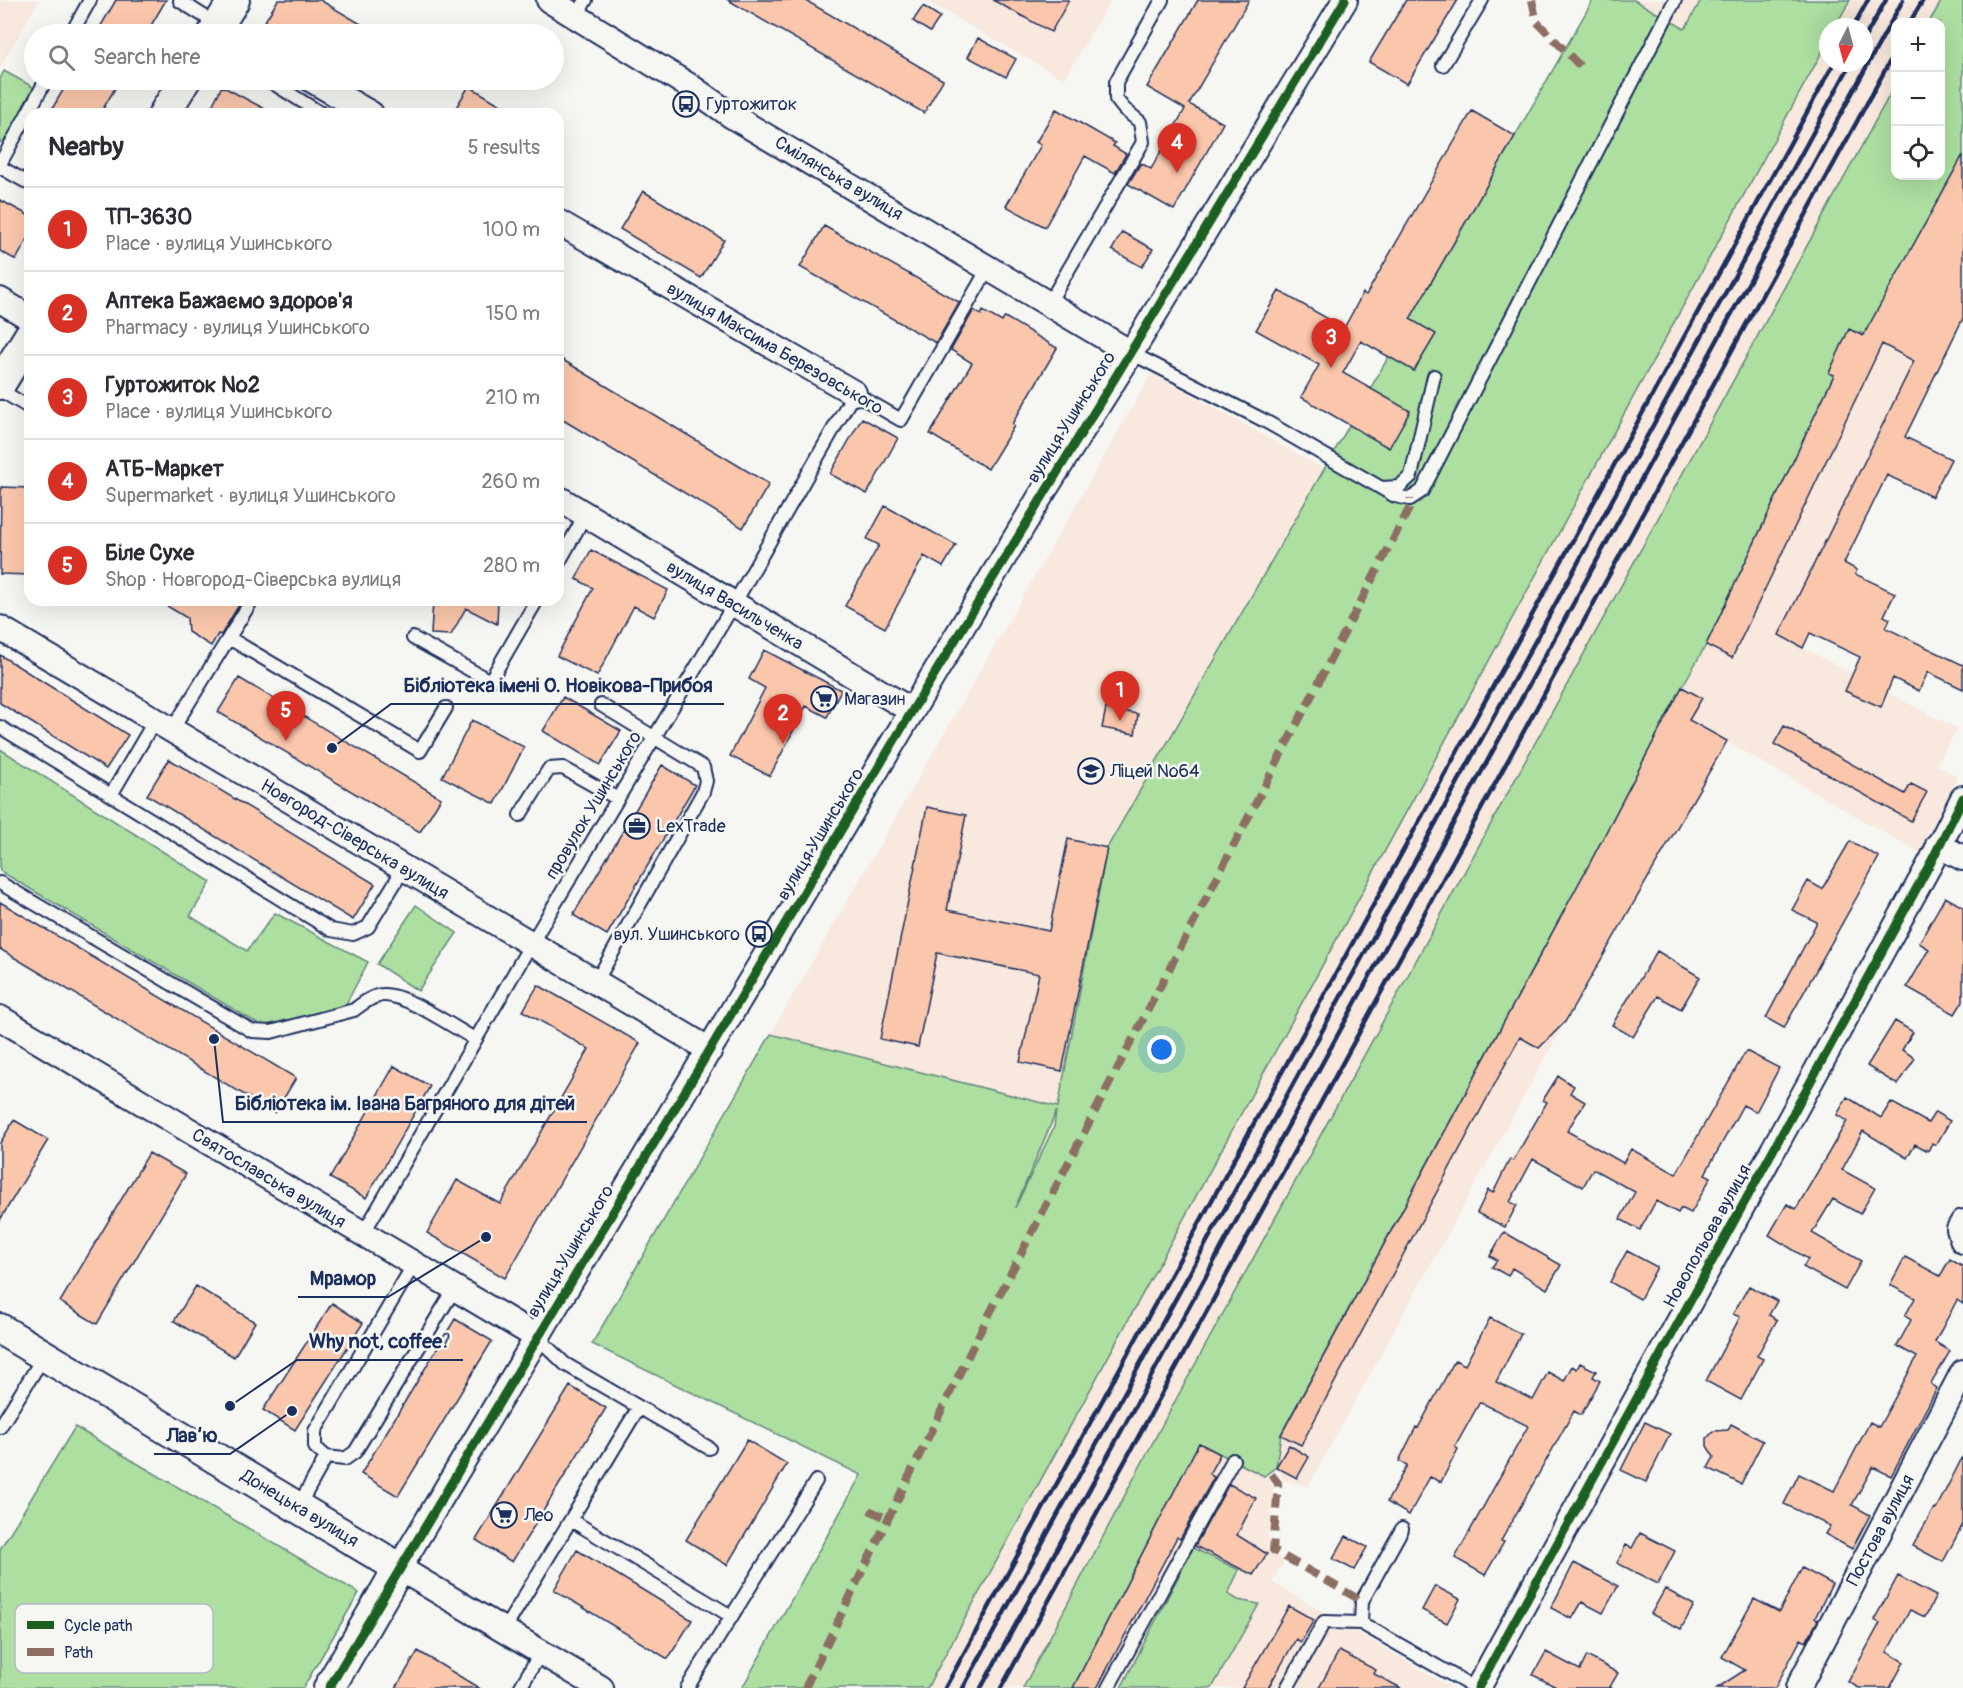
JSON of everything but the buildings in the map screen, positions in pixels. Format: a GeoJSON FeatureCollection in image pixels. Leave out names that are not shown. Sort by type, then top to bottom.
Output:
{"type":"FeatureCollection","features":[{"type":"Feature","properties":{"kind":"street"},"geometry":{"type":"LineString","coordinates":[[225,24],[234,0]]}},
{"type":"Feature","properties":{"kind":"street","name":"Смілянська вулиця"},"geometry":{"type":"LineString","coordinates":[[549,0],[581,8],[732,116],[1131,353]]}},
{"type":"Feature","properties":{"kind":"street","name":"вулиця Ушинського"},"geometry":{"type":"LineString","coordinates":[[329,1688],[912,711],[1345,0]]}},
{"type":"Feature","properties":{"kind":"street"},"geometry":{"type":"LineString","coordinates":[[168,108],[179,90]]}},
{"type":"Feature","properties":{"kind":"street"},"geometry":{"type":"LineString","coordinates":[[329,90],[361,108]]}},
{"type":"Feature","properties":{"kind":"street","name":"вулиця Максима Березовського"},"geometry":{"type":"LineString","coordinates":[[564,225],[854,393]]}},
{"type":"Feature","properties":{"kind":"street"},"geometry":{"type":"LineString","coordinates":[[0,300],[24,314]]}},
{"type":"Feature","properties":{"kind":"street"},"geometry":{"type":"LineString","coordinates":[[0,384],[24,345]]}},
{"type":"Feature","properties":{"kind":"street","name":"вулиця Васильченка"},"geometry":{"type":"LineString","coordinates":[[564,502],[912,711]]}},
{"type":"Feature","properties":{"kind":"street","name":"Новгород-Сіверська вулиця"},"geometry":{"type":"LineString","coordinates":[[2,633],[164,725],[710,1050]]}},
{"type":"Feature","properties":{"kind":"street","name":"Новопольова вулиця"},"geometry":{"type":"LineString","coordinates":[[1477,1688],[1963,798]]}},
{"type":"Feature","properties":{"kind":"street"},"geometry":{"type":"LineString","coordinates":[[1938,845],[1963,858]]}},
{"type":"Feature","properties":{"kind":"street","name":"Святославська вулиця"},"geometry":{"type":"LineString","coordinates":[[0,1018],[537,1337]]}},
{"type":"Feature","properties":{"kind":"street"},"geometry":{"type":"LineString","coordinates":[[1963,1222],[1959,1229],[1963,1241]]}},
{"type":"Feature","properties":{"kind":"street","name":"Донецька вулиця"},"geometry":{"type":"LineString","coordinates":[[0,1329],[601,1688]]}},
{"type":"Feature","properties":{"kind":"street","name":"Постова вулиця"},"geometry":{"type":"LineString","coordinates":[[1798,1688],[1963,1372]]}},
{"type":"Feature","properties":{"kind":"lane"},"geometry":{"type":"LineString","coordinates":[[77,24],[90,0]]}},
{"type":"Feature","properties":{"kind":"lane"},"geometry":{"type":"LineString","coordinates":[[1050,303],[1143,142],[1140,122],[1124,110],[1116,99],[1116,82],[1162,0]]}},
{"type":"Feature","properties":{"kind":"lane"},"geometry":{"type":"LineString","coordinates":[[1443,65],[1482,0]]}},
{"type":"Feature","properties":{"kind":"lane"},"geometry":{"type":"LineString","coordinates":[[1131,353],[1265,421],[1395,496],[1410,499],[1422,491],[1675,0]]}},
{"type":"Feature","properties":{"kind":"lane"},"geometry":{"type":"LineString","coordinates":[[180,1],[212,24]]}},
{"type":"Feature","properties":{"kind":"lane"},"geometry":{"type":"LineString","coordinates":[[31,108],[41,90]]}},
{"type":"Feature","properties":{"kind":"lane"},"geometry":{"type":"LineString","coordinates":[[284,90],[312,108]]}},
{"type":"Feature","properties":{"kind":"lane"},"geometry":{"type":"LineString","coordinates":[[24,121],[0,165],[24,180]]}},
{"type":"Feature","properties":{"kind":"lane","name":"вулиця Максима Березовського"},"geometry":{"type":"LineString","coordinates":[[854,393],[901,420],[989,267]]}},
{"type":"Feature","properties":{"kind":"lane"},"geometry":{"type":"LineString","coordinates":[[1380,488],[1399,487],[1411,476],[1434,376]]}},
{"type":"Feature","properties":{"kind":"lane"},"geometry":{"type":"LineString","coordinates":[[0,390],[24,404]]}},
{"type":"Feature","properties":{"kind":"lane","name":"провулок Ушинського"},"geometry":{"type":"LineString","coordinates":[[363,1234],[531,944],[734,604],[854,393]]}},
{"type":"Feature","properties":{"kind":"lane"},"geometry":{"type":"LineString","coordinates":[[564,553],[584,514]]}},
{"type":"Feature","properties":{"kind":"lane"},"geometry":{"type":"LineString","coordinates":[[111,795],[229,638],[248,606]]}},
{"type":"Feature","properties":{"kind":"lane"},"geometry":{"type":"LineString","coordinates":[[413,638],[490,681],[534,606]]}},
{"type":"Feature","properties":{"kind":"lane"},"geometry":{"type":"LineString","coordinates":[[229,638],[420,751],[446,708]]}},
{"type":"Feature","properties":{"kind":"lane"},"geometry":{"type":"LineString","coordinates":[[596,982],[703,792],[706,781],[703,767],[601,705]]}},
{"type":"Feature","properties":{"kind":"lane"},"geometry":{"type":"LineString","coordinates":[[0,727],[331,930],[353,934],[368,927],[404,868]]}},
{"type":"Feature","properties":{"kind":"lane"},"geometry":{"type":"LineString","coordinates":[[520,815],[549,769],[563,768],[618,800]]}},
{"type":"Feature","properties":{"kind":"lane"},"geometry":{"type":"LineString","coordinates":[[0,883],[252,1031],[271,1032],[354,1010],[365,1001],[381,994],[401,998],[475,1040]]}},
{"type":"Feature","properties":{"kind":"lane"},"geometry":{"type":"LineString","coordinates":[[414,1264],[315,1431],[315,1447],[327,1457],[345,1459],[355,1452],[454,1288]]}},
{"type":"Feature","properties":{"kind":"lane"},"geometry":{"type":"LineString","coordinates":[[537,1337],[565,1364],[709,1448]]}},
{"type":"Feature","properties":{"kind":"lane"},"geometry":{"type":"LineString","coordinates":[[0,1427],[44,1355]]}},
{"type":"Feature","properties":{"kind":"lane"},"geometry":{"type":"LineString","coordinates":[[504,1630],[639,1407]]}},
{"type":"Feature","properties":{"kind":"lane"},"geometry":{"type":"LineString","coordinates":[[298,1507],[327,1457]]}},
{"type":"Feature","properties":{"kind":"lane"},"geometry":{"type":"LineString","coordinates":[[1108,1688],[1233,1460]]}},
{"type":"Feature","properties":{"kind":"lane"},"geometry":{"type":"LineString","coordinates":[[687,1688],[816,1481]]}},
{"type":"Feature","properties":{"kind":"lane"},"geometry":{"type":"LineString","coordinates":[[571,1520],[731,1617]]}},
{"type":"Feature","properties":{"kind":"lane"},"geometry":{"type":"LineString","coordinates":[[1361,1623],[1362,1602],[1402,1529]]}},
{"type":"Feature","properties":{"kind":"lane"},"geometry":{"type":"LineString","coordinates":[[1287,1688],[1324,1622],[1361,1623],[1477,1688]]}},
{"type":"Feature","properties":{"kind":"lane"},"geometry":{"type":"LineString","coordinates":[[520,1688],[542,1652]]}},
{"type":"Feature","properties":{"kind":"shaded area"},"geometry":{"type":"Polygon","coordinates":[[[0,0],[39,0],[24,24],[0,68],[0,0]]]}},
{"type":"Feature","properties":{"kind":"shaded area"},"geometry":{"type":"Polygon","coordinates":[[[925,0],[1111,0],[1064,79],[925,0]]]}},
{"type":"Feature","properties":{"kind":"shaded area"},"geometry":{"type":"Polygon","coordinates":[[[1634,0],[1701,0],[1686,29],[1634,0]]]}},
{"type":"Feature","properties":{"kind":"shaded area"},"geometry":{"type":"Polygon","coordinates":[[[1850,0],[1942,0],[1931,18],[1891,18],[1891,92],[1162,1425],[1023,1688],[927,1688],[1819,57],[1819,72],[1873,72],[1873,18],[1840,18],[1850,0]]]}},
{"type":"Feature","properties":{"kind":"shaded area"},"geometry":{"type":"Polygon","coordinates":[[[1963,155],[1963,318],[1844,563],[1857,570],[1846,593],[1832,587],[1803,648],[1957,729],[1936,765],[1958,777],[1920,853],[1726,741],[1565,1022],[1308,1486],[1284,1480],[1276,1467],[1281,1435],[1706,645],[1834,376],[1829,373],[1849,329],[1865,333],[1963,155]]]}},
{"type":"Feature","properties":{"kind":"shaded area","name":"Ліцей №64"},"geometry":{"type":"Polygon","coordinates":[[[1152,373],[1394,508],[888,1488],[592,1344],[1152,373]]]}},
{"type":"Feature","properties":{"kind":"shaded area"},"geometry":{"type":"Polygon","coordinates":[[[1199,1443],[1264,1476],[1273,1486],[1267,1549],[1284,1561],[1272,1582],[1452,1688],[1212,1688],[1259,1605],[1238,1600],[1228,1594],[1239,1570],[1193,1548],[1121,1688],[1073,1688],[1199,1443]]]}},
{"type":"Feature","properties":{"kind":"green space"},"geometry":{"type":"Polygon","coordinates":[[[1593,0],[1634,0],[1685,29],[1701,0],[1850,0],[1840,18],[1819,18],[1819,57],[927,1688],[742,1688],[861,1475],[592,1344],[771,1034],[1058,1107],[1107,848],[1593,0]],[[1056,1112],[1015,1208],[1054,1127],[1056,1112]]]}},
{"type":"Feature","properties":{"kind":"green space"},"geometry":{"type":"Polygon","coordinates":[[[1942,0],[1963,0],[1963,155],[1865,334],[1849,330],[1829,373],[1834,375],[1706,645],[1281,1434],[1276,1467],[1264,1476],[1199,1443],[1073,1688],[1023,1688],[1162,1425],[1891,92],[1891,180],[1945,180],[1945,18],[1931,18],[1942,0]]]}},
{"type":"Feature","properties":{"kind":"green space"},"geometry":{"type":"Polygon","coordinates":[[[4,71],[24,82],[24,90],[34,90],[4,144],[0,142],[0,79],[4,71]]]}},
{"type":"Feature","properties":{"kind":"green space"},"geometry":{"type":"Polygon","coordinates":[[[0,749],[211,882],[190,916],[247,951],[275,913],[368,962],[345,1006],[262,1026],[0,871],[0,749]]]}},
{"type":"Feature","properties":{"kind":"green space"},"geometry":{"type":"Polygon","coordinates":[[[416,905],[457,933],[418,991],[377,964],[416,905]]]}},
{"type":"Feature","properties":{"kind":"green space"},"geometry":{"type":"Polygon","coordinates":[[[75,1427],[359,1593],[303,1688],[0,1688],[0,1549],[75,1427]]]}},
{"type":"Feature","properties":{"kind":"green space"},"geometry":{"type":"Polygon","coordinates":[[[1193,1548],[1239,1570],[1228,1594],[1238,1600],[1259,1604],[1212,1688],[1121,1688],[1193,1548]]]}},
{"type":"Feature","properties":{"kind":"railway"},"geometry":{"type":"LineString","coordinates":[[1858,18],[1868,0]]}},
{"type":"Feature","properties":{"kind":"railway"},"geometry":{"type":"LineString","coordinates":[[1873,23],[1886,0]]}},
{"type":"Feature","properties":{"kind":"railway"},"geometry":{"type":"LineString","coordinates":[[981,1688],[1903,0]]}},
{"type":"Feature","properties":{"kind":"railway"},"geometry":{"type":"LineString","coordinates":[[1912,18],[1923,0]]}},
{"type":"Feature","properties":{"kind":"railway"},"geometry":{"type":"LineString","coordinates":[[1001,1688],[1891,59]]}},
{"type":"Feature","properties":{"kind":"railway"},"geometry":{"type":"LineString","coordinates":[[945,1688],[1829,72]]}},
{"type":"Feature","properties":{"kind":"railway"},"geometry":{"type":"LineString","coordinates":[[963,1688],[1846,72]]}},
{"type":"Feature","properties":{"kind":"marked path"},"geometry":{"type":"LineString","coordinates":[[1532,0],[1537,22],[1580,66]]}},
{"type":"Feature","properties":{"kind":"marked path"},"geometry":{"type":"LineString","coordinates":[[805,1688],[978,1336],[1410,507],[1410,499]]}},
{"type":"Feature","properties":{"kind":"marked path"},"geometry":{"type":"LineString","coordinates":[[1271,1474],[1278,1483],[1273,1550],[1362,1601]]}},
{"type":"Feature","properties":{"kind":"marked path"},"geometry":{"type":"LineString","coordinates":[[869,1510],[888,1519]]}},
{"type":"Feature","properties":{"kind":"cycle path"},"geometry":{"type":"LineString","coordinates":[[329,1688],[912,711],[1345,0]]}},
{"type":"Feature","properties":{"kind":"cycle path"},"geometry":{"type":"LineString","coordinates":[[1478,1688],[1931,862],[1963,798]]}},
{"type":"Feature","properties":{"kind":"place","name":"Гуртожиток"},"geometry":{"type":"Point","coordinates":[686,104]}},
{"type":"Feature","properties":{"kind":"place","name":"АТБ-Маркет"},"geometry":{"type":"Point","coordinates":[1177,173]}},
{"type":"Feature","properties":{"kind":"place","name":"Гуртожиток №2"},"geometry":{"type":"Point","coordinates":[1331,368]}},
{"type":"Feature","properties":{"kind":"place","name":"Магазин"},"geometry":{"type":"Point","coordinates":[824,699]}},
{"type":"Feature","properties":{"kind":"place","name":"ТП-3630"},"geometry":{"type":"Point","coordinates":[1120,721]}},
{"type":"Feature","properties":{"kind":"place","name":"Біле Сухе"},"geometry":{"type":"Point","coordinates":[286,741]}},
{"type":"Feature","properties":{"kind":"place","name":"Аптека Бажаємо здоров'я"},"geometry":{"type":"Point","coordinates":[783,744]}},
{"type":"Feature","properties":{"kind":"place","name":"Бібліотека імені О. Новікова-Прибоя"},"geometry":{"type":"Point","coordinates":[332,748]}},
{"type":"Feature","properties":{"kind":"place","name":"Ліцей №64"},"geometry":{"type":"Point","coordinates":[1091,771]}},
{"type":"Feature","properties":{"kind":"place","name":"LexTrade"},"geometry":{"type":"Point","coordinates":[637,826]}},
{"type":"Feature","properties":{"kind":"place","name":"вул. Ушинського"},"geometry":{"type":"Point","coordinates":[759,934]}},
{"type":"Feature","properties":{"kind":"place","name":"Бібліотека ім. Івана Багряного для дітей"},"geometry":{"type":"Point","coordinates":[214,1039]}},
{"type":"Feature","properties":{"kind":"place","name":"Мрамор"},"geometry":{"type":"Point","coordinates":[486,1237]}},
{"type":"Feature","properties":{"kind":"place","name":"Why not, coffee?"},"geometry":{"type":"Point","coordinates":[230,1406]}},
{"type":"Feature","properties":{"kind":"place","name":"Лав’ю"},"geometry":{"type":"Point","coordinates":[292,1411]}},
{"type":"Feature","properties":{"kind":"place","name":"Лео"},"geometry":{"type":"Point","coordinates":[504,1515]}}]}
